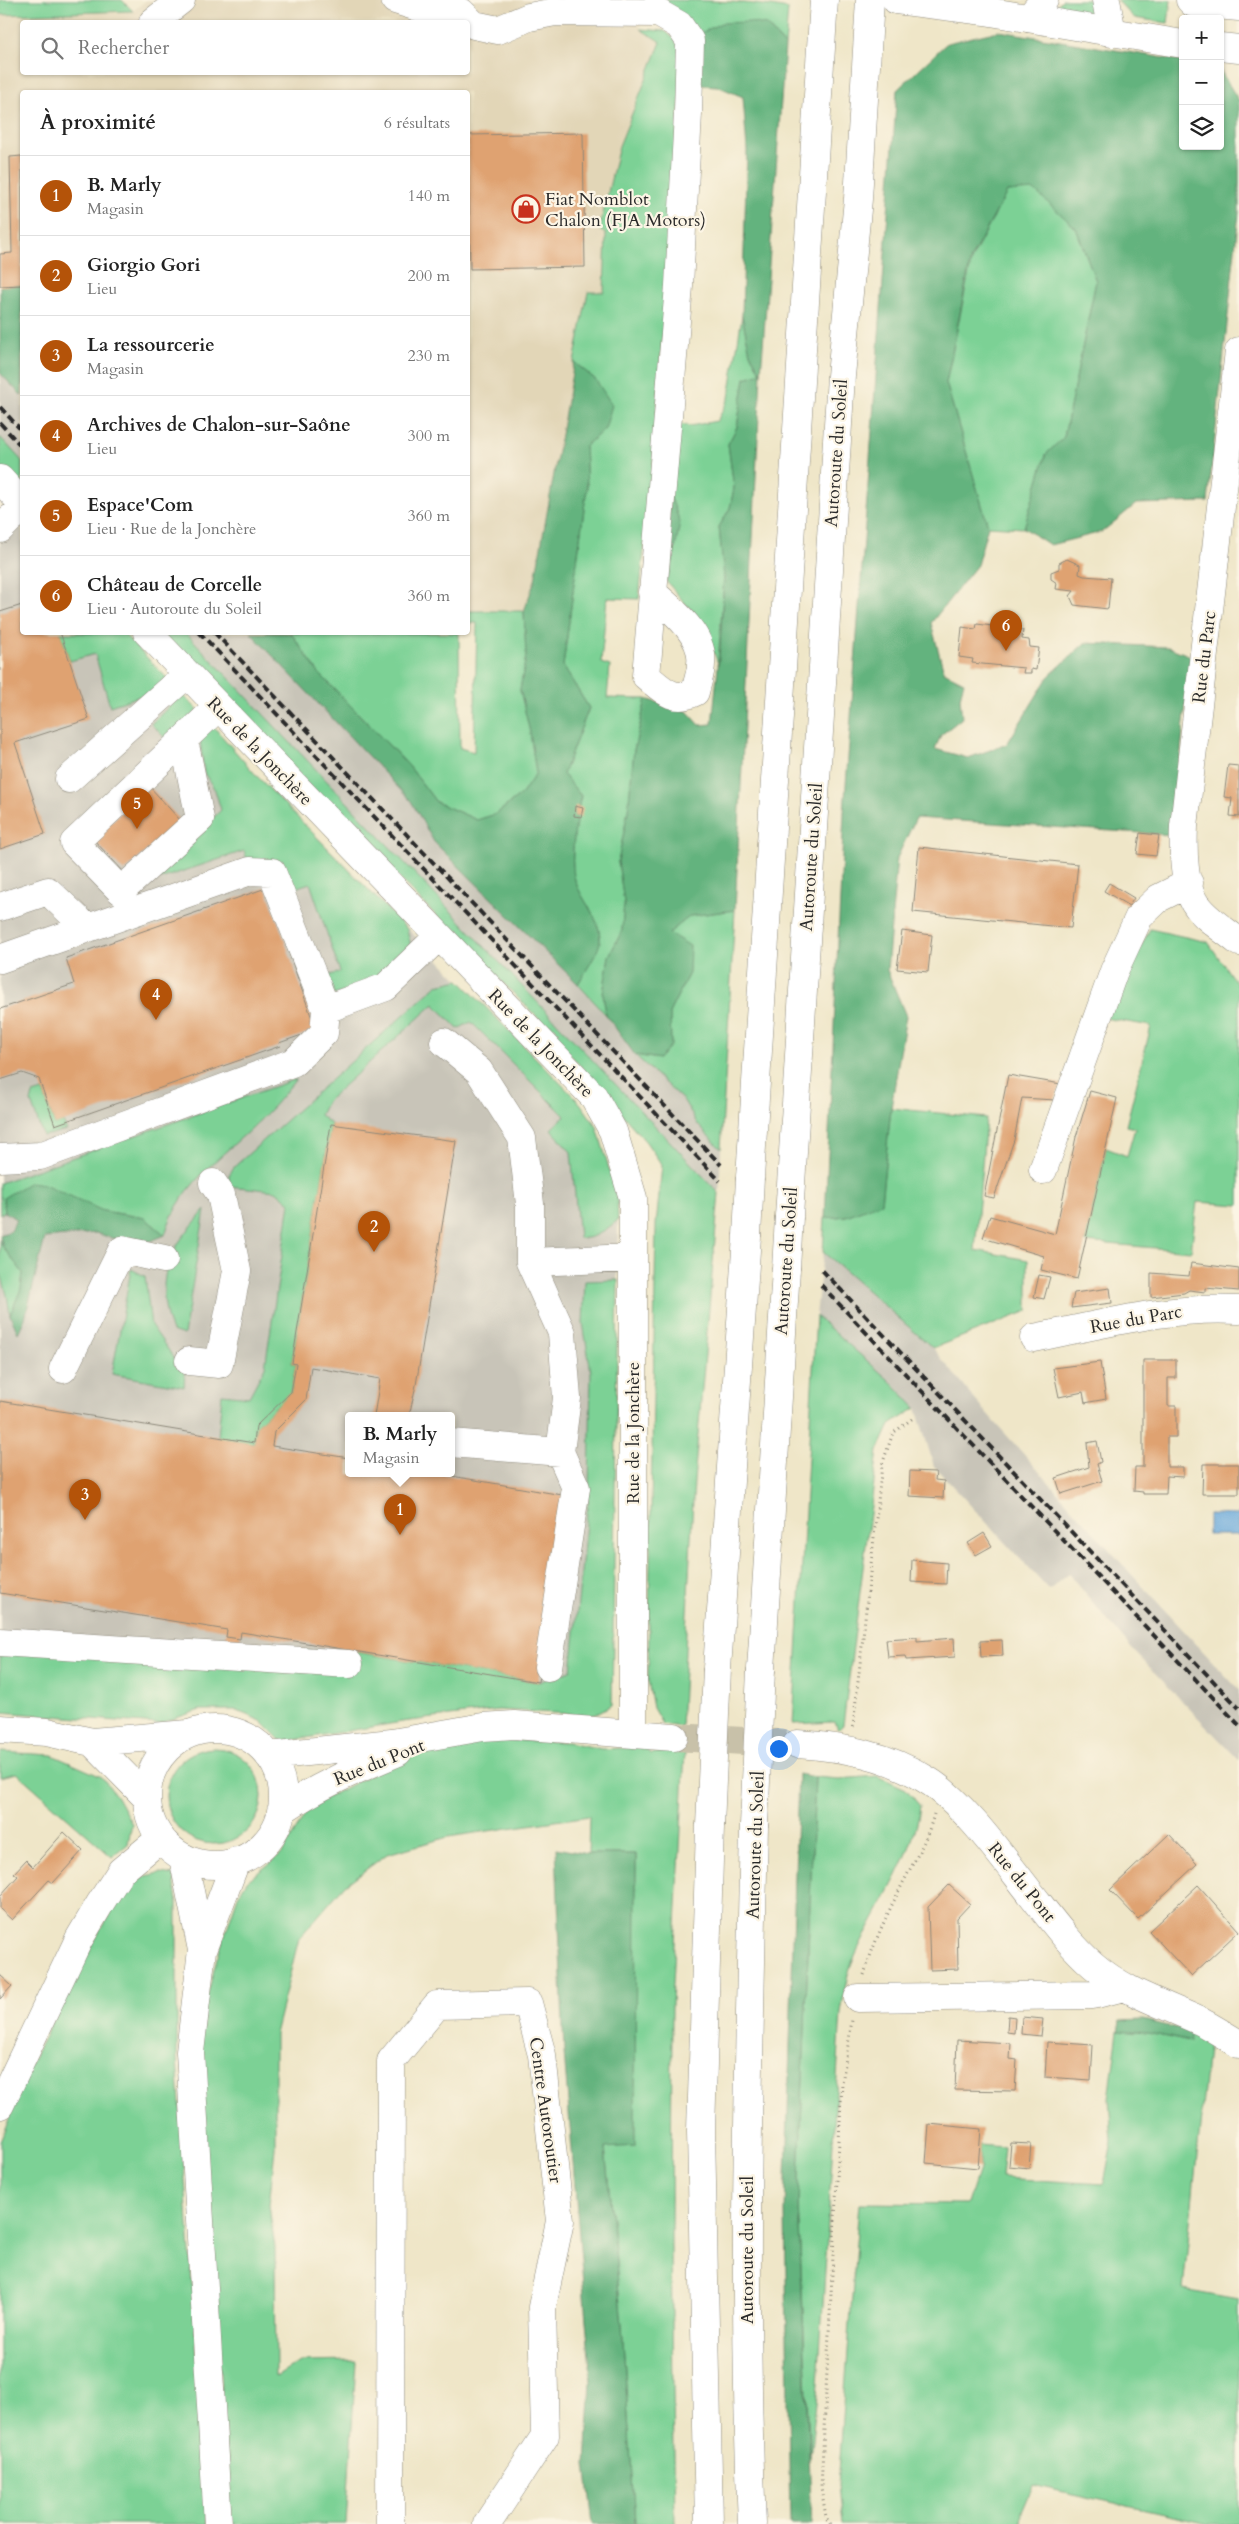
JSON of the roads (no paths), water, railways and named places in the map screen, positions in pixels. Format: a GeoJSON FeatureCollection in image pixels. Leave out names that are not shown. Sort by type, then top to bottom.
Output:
{"type":"FeatureCollection","features":[{"type":"Feature","properties":{"kind":"main road"},"geometry":{"type":"LineString","coordinates":[[395,0],[427,10],[460,12]]}},
{"type":"Feature","properties":{"kind":"main road"},"geometry":{"type":"LineString","coordinates":[[709,2524],[701,2131],[710,1826],[717,1669],[747,1236],[824,0]]}},
{"type":"Feature","properties":{"kind":"main road","name":"Autoroute du Soleil"},"geometry":{"type":"LineString","coordinates":[[752,2524],[747,2412],[747,2137],[754,1826],[761,1670],[841,376],[858,199],[870,0]]}},
{"type":"Feature","properties":{"kind":"main road"},"geometry":{"type":"LineString","coordinates":[[896,0],[1036,9],[1112,32],[1179,43]]}},
{"type":"Feature","properties":{"kind":"main road"},"geometry":{"type":"LineString","coordinates":[[1106,0],[1112,32]]}},
{"type":"Feature","properties":{"kind":"main road"},"geometry":{"type":"LineString","coordinates":[[1190,0],[1193,2],[1239,6]]}},
{"type":"Feature","properties":{"kind":"main road"},"geometry":{"type":"LineString","coordinates":[[470,21],[474,25],[498,30],[529,17],[555,12],[658,13],[679,25],[690,41],[679,286],[652,592]]}},
{"type":"Feature","properties":{"kind":"main road"},"geometry":{"type":"LineString","coordinates":[[1224,47],[1239,49]]}},
{"type":"Feature","properties":{"kind":"main road","name":"Rue du Parc"},"geometry":{"type":"LineString","coordinates":[[1239,351],[1184,826],[1183,856],[1189,883],[1197,906],[1239,942]]}},
{"type":"Feature","properties":{"kind":"main road"},"geometry":{"type":"LineString","coordinates":[[0,529],[20,512]]}},
{"type":"Feature","properties":{"kind":"main road","name":"Rue de la Jonchère"},"geometry":{"type":"LineString","coordinates":[[150,635],[438,937],[594,1097],[614,1131],[633,1198],[633,1732]]}},
{"type":"Feature","properties":{"kind":"main road"},"geometry":{"type":"LineString","coordinates":[[69,779],[187,674]]}},
{"type":"Feature","properties":{"kind":"main road"},"geometry":{"type":"LineString","coordinates":[[184,740],[200,819],[121,891],[74,843],[218,707]]}},
{"type":"Feature","properties":{"kind":"main road"},"geometry":{"type":"LineString","coordinates":[[0,959],[250,871],[272,872],[326,1009],[324,1033],[294,1062],[40,1156],[0,1158]]}},
{"type":"Feature","properties":{"kind":"main road"},"geometry":{"type":"LineString","coordinates":[[1042,1170],[1114,971],[1139,917],[1159,898],[1189,883]]}},
{"type":"Feature","properties":{"kind":"main road"},"geometry":{"type":"LineString","coordinates":[[0,907],[48,891],[87,928]]}},
{"type":"Feature","properties":{"kind":"main road"},"geometry":{"type":"LineString","coordinates":[[326,1009],[386,987],[438,937]]}},
{"type":"Feature","properties":{"kind":"main road"},"geometry":{"type":"LineString","coordinates":[[444,1042],[480,1071],[522,1138],[530,1204],[530,1262],[562,1334],[567,1398],[560,1452],[576,1488],[548,1668]]}},
{"type":"Feature","properties":{"kind":"main road"},"geometry":{"type":"LineString","coordinates":[[189,1361],[219,1364],[237,1270],[221,1195],[213,1183]]}},
{"type":"Feature","properties":{"kind":"main road"},"geometry":{"type":"LineString","coordinates":[[63,1369],[122,1250],[164,1258]]}},
{"type":"Feature","properties":{"kind":"main road"},"geometry":{"type":"LineString","coordinates":[[530,1262],[633,1258]]}},
{"type":"Feature","properties":{"kind":"main road","name":"Rue du Parc"},"geometry":{"type":"LineString","coordinates":[[1034,1338],[1164,1311],[1202,1308],[1239,1310]]}},
{"type":"Feature","properties":{"kind":"main road"},"geometry":{"type":"LineString","coordinates":[[455,1443],[560,1452]]}},
{"type":"Feature","properties":{"kind":"main road"},"geometry":{"type":"LineString","coordinates":[[0,1642],[348,1664]]}},
{"type":"Feature","properties":{"kind":"main road","name":"Rue du Pont"},"geometry":{"type":"LineString","coordinates":[[270,1756],[392,1743],[483,1726],[514,1725],[633,1732],[674,1737]]}},
{"type":"Feature","properties":{"kind":"main road","name":"Rue du Pont"},"geometry":{"type":"LineString","coordinates":[[281,1811],[309,1792],[400,1750],[483,1726]]}},
{"type":"Feature","properties":{"kind":"main road"},"geometry":{"type":"LineString","coordinates":[[0,1729],[47,1732],[92,1742],[188,1734],[201,1730],[229,1730],[252,1740],[270,1756],[280,1776],[283,1789],[281,1811],[276,1828],[260,1848],[236,1861],[210,1864],[183,1857],[161,1838],[150,1819],[147,1798],[150,1777],[158,1759],[176,1741],[188,1734]]}},
{"type":"Feature","properties":{"kind":"main road"},"geometry":{"type":"LineString","coordinates":[[92,1742],[147,1798]]}},
{"type":"Feature","properties":{"kind":"main road","name":"Rue du Pont"},"geometry":{"type":"LineString","coordinates":[[798,1744],[850,1750],[892,1762],[928,1780],[965,1813],[1051,1919],[1092,1965],[1124,1987],[1202,2022],[1239,2044]]}},
{"type":"Feature","properties":{"kind":"main road"},"geometry":{"type":"LineString","coordinates":[[0,2105],[79,1939],[101,1902],[121,1872],[161,1838]]}},
{"type":"Feature","properties":{"kind":"main road"},"geometry":{"type":"LineString","coordinates":[[183,1857],[202,1950]]}},
{"type":"Feature","properties":{"kind":"main road"},"geometry":{"type":"LineString","coordinates":[[218,2524],[190,2052],[202,1950],[236,1861]]}},
{"type":"Feature","properties":{"kind":"main road"},"geometry":{"type":"LineString","coordinates":[[858,1998],[1093,1995],[1124,1987]]}},
{"type":"Feature","properties":{"kind":"main road","name":"Centre Autoroutier"},"geometry":{"type":"LineString","coordinates":[[390,2524],[391,2061],[436,2005],[528,2003],[542,2055],[560,2221],[542,2306],[545,2436],[487,2524]]}},
{"type":"Feature","properties":{"kind":"water"},"geometry":{"type":"Polygon","coordinates":[[[1239,1512],[1239,1535],[1208,1535],[1208,1514],[1238,1515],[1239,1512]]]}},
{"type":"Feature","properties":{"kind":"tunnel"},"geometry":{"type":"LineString","coordinates":[[674,1737],[797,1744]]}},
{"type":"Feature","properties":{"kind":"railway"},"geometry":{"type":"LineString","coordinates":[[0,407],[20,429]]}},
{"type":"Feature","properties":{"kind":"railway"},"geometry":{"type":"LineString","coordinates":[[0,423],[20,445]]}},
{"type":"Feature","properties":{"kind":"railway"},"geometry":{"type":"LineString","coordinates":[[202,635],[720,1181]]}},
{"type":"Feature","properties":{"kind":"railway"},"geometry":{"type":"LineString","coordinates":[[217,635],[721,1165]]}},
{"type":"Feature","properties":{"kind":"railway"},"geometry":{"type":"LineString","coordinates":[[822,1270],[1239,1708]]}},
{"type":"Feature","properties":{"kind":"railway"},"geometry":{"type":"LineString","coordinates":[[821,1285],[1239,1725]]}},
{"type":"Feature","properties":{"kind":"place","name":"Fiat Nomblot Chalon (FJA Motors)"},"geometry":{"type":"Point","coordinates":[526,209]}},
{"type":"Feature","properties":{"kind":"place","name":"Château de Corcelle"},"geometry":{"type":"Point","coordinates":[1006,651]}},
{"type":"Feature","properties":{"kind":"place","name":"Espace'Com"},"geometry":{"type":"Point","coordinates":[137,829]}},
{"type":"Feature","properties":{"kind":"place","name":"Archives de Chalon-sur-Saône"},"geometry":{"type":"Point","coordinates":[156,1020]}},
{"type":"Feature","properties":{"kind":"place","name":"Giorgio Gori"},"geometry":{"type":"Point","coordinates":[374,1252]}},
{"type":"Feature","properties":{"kind":"place","name":"La ressourcerie"},"geometry":{"type":"Point","coordinates":[85,1520]}},
{"type":"Feature","properties":{"kind":"place","name":"B. Marly"},"geometry":{"type":"Point","coordinates":[400,1535]}}]}
